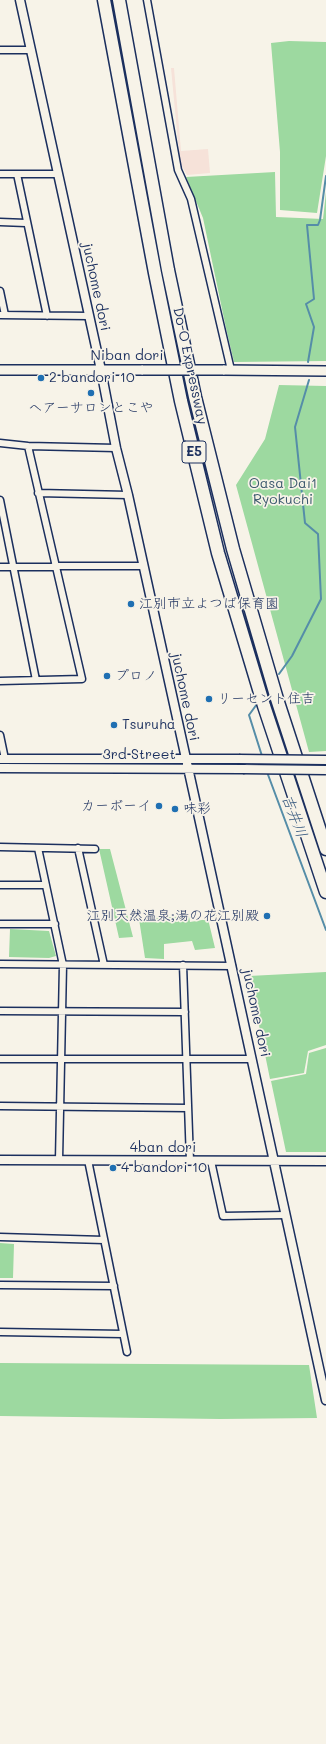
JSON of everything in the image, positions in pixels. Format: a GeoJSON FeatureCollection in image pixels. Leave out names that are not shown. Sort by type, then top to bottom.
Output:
{"type":"FeatureCollection","features":[{"type":"Feature","properties":{"kind":"highway","name":"Do-O Expressway"},"geometry":{"type":"LineString","coordinates":[[104,0],[152,257],[182,401],[217,545],[264,706],[326,892]]}},
{"type":"Feature","properties":{"kind":"highway","name":"Do-O Expressway"},"geometry":{"type":"LineString","coordinates":[[119,0],[168,270],[195,398],[233,549],[277,699],[326,849]]}},
{"type":"Feature","properties":{"kind":"main road","name":"Niban dori"},"geometry":{"type":"LineString","coordinates":[[0,370],[227,370],[326,372]]}},
{"type":"Feature","properties":{"kind":"street","name":"juchome dori"},"geometry":{"type":"LineString","coordinates":[[20,0],[101,370],[116,448],[128,495],[185,760],[232,966],[326,1400]]}},
{"type":"Feature","properties":{"kind":"street"},"geometry":{"type":"LineString","coordinates":[[147,0],[178,170],[195,212],[208,276],[227,349],[227,370]]}},
{"type":"Feature","properties":{"kind":"street"},"geometry":{"type":"LineString","coordinates":[[0,50],[30,50]]}},
{"type":"Feature","properties":{"kind":"street"},"geometry":{"type":"LineString","coordinates":[[0,174],[58,174]]}},
{"type":"Feature","properties":{"kind":"street"},"geometry":{"type":"LineString","coordinates":[[17,174],[26,223],[47,316]]}},
{"type":"Feature","properties":{"kind":"street"},"geometry":{"type":"LineString","coordinates":[[0,222],[26,223]]}},
{"type":"Feature","properties":{"kind":"street"},"geometry":{"type":"LineString","coordinates":[[0,291],[3,315],[89,316]]}},
{"type":"Feature","properties":{"kind":"street"},"geometry":{"type":"LineString","coordinates":[[0,443],[28,446],[116,448]]}},
{"type":"Feature","properties":{"kind":"street"},"geometry":{"type":"LineString","coordinates":[[0,681],[82,679],[28,446]]}},
{"type":"Feature","properties":{"kind":"street"},"geometry":{"type":"LineString","coordinates":[[38,493],[128,495]]}},
{"type":"Feature","properties":{"kind":"street"},"geometry":{"type":"LineString","coordinates":[[0,500],[12,567],[36,680]]}},
{"type":"Feature","properties":{"kind":"street"},"geometry":{"type":"LineString","coordinates":[[0,567],[143,566]]}},
{"type":"Feature","properties":{"kind":"street"},"geometry":{"type":"LineString","coordinates":[[0,735],[2,759]]}},
{"type":"Feature","properties":{"kind":"street","name":"3rd Street"},"geometry":{"type":"LineString","coordinates":[[2,759],[326,760]]}},
{"type":"Feature","properties":{"kind":"street","name":"3rd Street"},"geometry":{"type":"LineString","coordinates":[[0,768],[326,770]]}},
{"type":"Feature","properties":{"kind":"street"},"geometry":{"type":"LineString","coordinates":[[0,848],[95,848]]}},
{"type":"Feature","properties":{"kind":"street"},"geometry":{"type":"LineString","coordinates":[[38,848],[64,965],[59,1160]]}},
{"type":"Feature","properties":{"kind":"street"},"geometry":{"type":"LineString","coordinates":[[78,848],[104,965]]}},
{"type":"Feature","properties":{"kind":"street"},"geometry":{"type":"LineString","coordinates":[[0,885],[46,885]]}},
{"type":"Feature","properties":{"kind":"street"},"geometry":{"type":"LineString","coordinates":[[0,924],[55,924]]}},
{"type":"Feature","properties":{"kind":"street"},"geometry":{"type":"LineString","coordinates":[[0,964],[232,966]]}},
{"type":"Feature","properties":{"kind":"street"},"geometry":{"type":"LineString","coordinates":[[183,965],[190,1161]]}},
{"type":"Feature","properties":{"kind":"street"},"geometry":{"type":"LineString","coordinates":[[0,1011],[185,1012]]}},
{"type":"Feature","properties":{"kind":"street"},"geometry":{"type":"LineString","coordinates":[[0,1059],[252,1060]]}},
{"type":"Feature","properties":{"kind":"street"},"geometry":{"type":"LineString","coordinates":[[0,1106],[188,1108]]}},
{"type":"Feature","properties":{"kind":"street","name":"4ban dori"},"geometry":{"type":"LineString","coordinates":[[0,1160],[326,1162]]}},
{"type":"Feature","properties":{"kind":"street"},"geometry":{"type":"LineString","coordinates":[[88,1160],[127,1352]]}},
{"type":"Feature","properties":{"kind":"street"},"geometry":{"type":"LineString","coordinates":[[211,1161],[223,1216],[286,1215]]}},
{"type":"Feature","properties":{"kind":"street"},"geometry":{"type":"LineString","coordinates":[[0,1237],[104,1240]]}},
{"type":"Feature","properties":{"kind":"street"},"geometry":{"type":"LineString","coordinates":[[0,1286],[114,1286]]}},
{"type":"Feature","properties":{"kind":"street"},"geometry":{"type":"LineString","coordinates":[[0,1332],[123,1334]]}},
{"type":"Feature","properties":{"kind":"shaded area"},"geometry":{"type":"Polygon","coordinates":[[[171,68],[174,68],[181,151],[208,149],[210,173],[187,175],[180,163],[171,68]]]}},
{"type":"Feature","properties":{"kind":"green space"},"geometry":{"type":"Polygon","coordinates":[[[289,41],[326,42],[326,156],[317,213],[280,210],[280,152],[271,43],[289,41]]]}},
{"type":"Feature","properties":{"kind":"green space"},"geometry":{"type":"Polygon","coordinates":[[[275,172],[276,217],[323,219],[326,192],[326,361],[234,362],[203,218],[186,177],[275,172]]]}},
{"type":"Feature","properties":{"kind":"green space","name":"Oasa Dai1 Ryokuchi"},"geometry":{"type":"Polygon","coordinates":[[[279,385],[326,386],[326,751],[309,752],[236,485],[265,439],[279,385]]]}},
{"type":"Feature","properties":{"kind":"green space"},"geometry":{"type":"Polygon","coordinates":[[[99,849],[110,849],[133,937],[119,938],[99,849]]]}},
{"type":"Feature","properties":{"kind":"green space"},"geometry":{"type":"Polygon","coordinates":[[[189,916],[190,922],[208,919],[215,948],[195,950],[192,941],[164,944],[164,959],[145,958],[139,919],[189,916]]]}},
{"type":"Feature","properties":{"kind":"green space"},"geometry":{"type":"Polygon","coordinates":[[[10,929],[49,931],[56,956],[49,958],[9,957],[10,929]]]}},
{"type":"Feature","properties":{"kind":"green space"},"geometry":{"type":"Polygon","coordinates":[[[326,972],[326,1045],[308,1051],[304,1073],[270,1079],[249,976],[326,972]]]}},
{"type":"Feature","properties":{"kind":"green space"},"geometry":{"type":"Polygon","coordinates":[[[326,1048],[326,1152],[286,1152],[271,1081],[306,1074],[309,1053],[326,1048]]]}},
{"type":"Feature","properties":{"kind":"green space"},"geometry":{"type":"Polygon","coordinates":[[[0,1243],[14,1244],[13,1278],[0,1278],[0,1243]]]}},
{"type":"Feature","properties":{"kind":"green space"},"geometry":{"type":"Polygon","coordinates":[[[0,1363],[309,1365],[317,1418],[220,1419],[0,1416],[0,1363]]]}},
{"type":"Feature","properties":{"kind":"waterway"},"geometry":{"type":"LineString","coordinates":[[308,362],[314,327],[306,304],[314,299],[307,225],[318,225],[320,220],[326,176]]}},
{"type":"Feature","properties":{"kind":"waterway"},"geometry":{"type":"LineString","coordinates":[[279,674],[292,656],[321,599],[318,534],[305,523],[295,427],[309,380]]}},
{"type":"Feature","properties":{"kind":"waterway","name":"吉井川"},"geometry":{"type":"LineString","coordinates":[[257,704],[249,715],[262,756]]}},
{"type":"Feature","properties":{"kind":"waterway","name":"吉井川"},"geometry":{"type":"LineString","coordinates":[[267,772],[326,930]]}},
{"type":"Feature","properties":{"kind":"place","name":"2 bandori 10"},"geometry":{"type":"Point","coordinates":[41,378]}},
{"type":"Feature","properties":{"kind":"place","name":"ヘアーサロンとこや"},"geometry":{"type":"Point","coordinates":[91,393]}},
{"type":"Feature","properties":{"kind":"place","name":"江別市立よつば保育園"},"geometry":{"type":"Point","coordinates":[131,604]}},
{"type":"Feature","properties":{"kind":"place","name":"プロノ"},"geometry":{"type":"Point","coordinates":[107,676]}},
{"type":"Feature","properties":{"kind":"place","name":"リーセント住吉"},"geometry":{"type":"Point","coordinates":[209,699]}},
{"type":"Feature","properties":{"kind":"place","name":"Tsuruha"},"geometry":{"type":"Point","coordinates":[114,725]}},
{"type":"Feature","properties":{"kind":"place","name":"カーボーイ"},"geometry":{"type":"Point","coordinates":[159,806]}},
{"type":"Feature","properties":{"kind":"place","name":"味彩"},"geometry":{"type":"Point","coordinates":[175,809]}},
{"type":"Feature","properties":{"kind":"place","name":"江別天然温泉;湯の花江別殿"},"geometry":{"type":"Point","coordinates":[267,916]}},
{"type":"Feature","properties":{"kind":"place","name":"4 bandori 10"},"geometry":{"type":"Point","coordinates":[113,1168]}}]}
